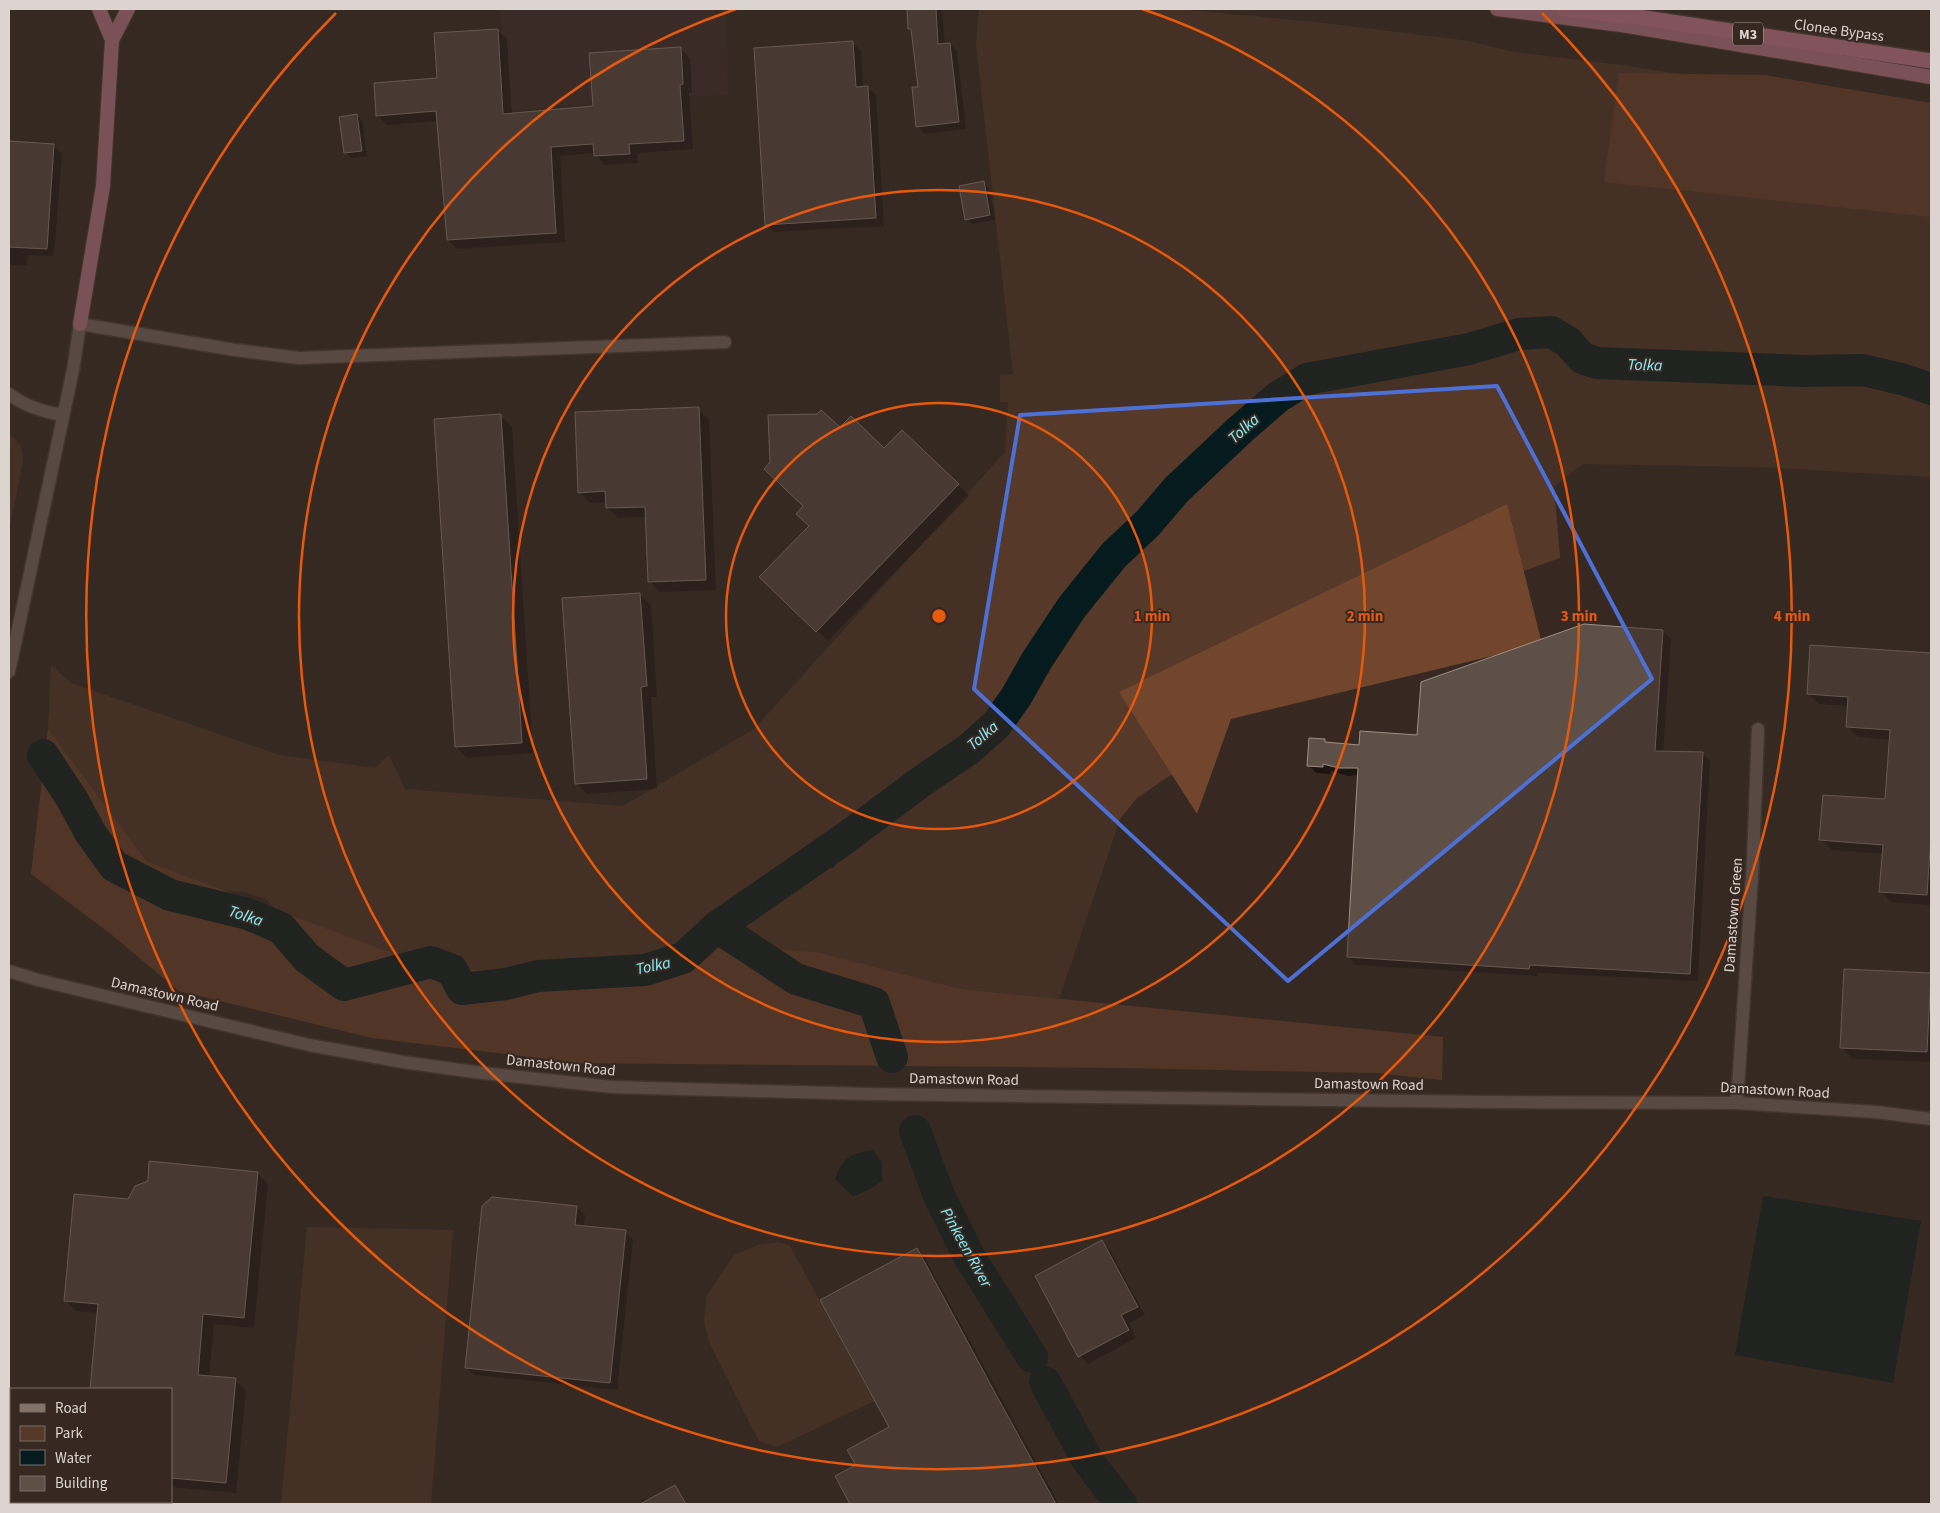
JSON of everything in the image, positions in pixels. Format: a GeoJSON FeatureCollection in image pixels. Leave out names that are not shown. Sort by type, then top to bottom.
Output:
{"type":"FeatureCollection","features":[{"type":"Feature","properties":{"kind":"highway"},"geometry":{"type":"LineString","coordinates":[[99,9],[112,40]]}},
{"type":"Feature","properties":{"kind":"highway"},"geometry":{"type":"LineString","coordinates":[[80,324],[103,186],[112,40],[128,9]]}},
{"type":"Feature","properties":{"kind":"highway"},"geometry":{"type":"LineString","coordinates":[[1497,9],[1638,27],[1931,77]]}},
{"type":"Feature","properties":{"kind":"highway","name":"Clonee Bypass"},"geometry":{"type":"LineString","coordinates":[[1564,9],[1638,17],[1931,61]]}},
{"type":"Feature","properties":{"kind":"street"},"geometry":{"type":"LineString","coordinates":[[9,672],[80,324],[235,350],[299,358],[725,342]]}},
{"type":"Feature","properties":{"kind":"street"},"geometry":{"type":"LineString","coordinates":[[9,394],[19,401],[41,410],[63,414]]}},
{"type":"Feature","properties":{"kind":"street","name":"Damastown Green"},"geometry":{"type":"LineString","coordinates":[[1737,1103],[1753,861],[1758,729]]}},
{"type":"Feature","properties":{"kind":"street","name":"Damastown Road"},"geometry":{"type":"LineString","coordinates":[[9,971],[38,980],[309,1045],[403,1062],[509,1077],[612,1087],[867,1094],[1737,1103],[1876,1112],[1931,1119]]}},
{"type":"Feature","properties":{"kind":"highlighted area"},"geometry":{"type":"Polygon","coordinates":[[[1497,386],[1652,679],[1288,981],[974,689],[1020,415],[1497,386]]]}},
{"type":"Feature","properties":{"kind":"shaded area"},"geometry":{"type":"Polygon","coordinates":[[[500,9],[725,9],[728,95],[685,96],[507,110],[500,9]]]}},
{"type":"Feature","properties":{"kind":"shaded area"},"geometry":{"type":"Polygon","coordinates":[[[1619,73],[1764,75],[1931,103],[1931,217],[1604,182],[1619,73]]]}},
{"type":"Feature","properties":{"kind":"shaded area"},"geometry":{"type":"Polygon","coordinates":[[[1507,504],[1542,644],[1231,719],[1197,814],[1119,692],[1507,504]]]}},
{"type":"Feature","properties":{"kind":"shaded area"},"geometry":{"type":"Polygon","coordinates":[[[48,729],[147,862],[432,968],[660,978],[719,937],[758,948],[816,952],[961,989],[1443,1037],[1442,1080],[1376,1073],[1124,1068],[580,1063],[372,1038],[179,991],[112,935],[31,874],[48,729]]]}},
{"type":"Feature","properties":{"kind":"green space"},"geometry":{"type":"Polygon","coordinates":[[[980,9],[1177,9],[1324,23],[1469,41],[1514,52],[1629,66],[1931,114],[1931,384],[1884,365],[1616,359],[1587,352],[1566,335],[1541,327],[1496,335],[1442,351],[1311,369],[1279,390],[1200,455],[1084,584],[1042,636],[1012,693],[991,724],[946,760],[670,958],[643,966],[531,974],[464,985],[314,951],[266,899],[244,892],[212,890],[138,862],[48,729],[51,665],[71,683],[279,755],[375,768],[389,755],[405,789],[623,806],[754,729],[1005,452],[1008,402],[1000,402],[1000,375],[1013,374],[976,44],[980,9]]]}},
{"type":"Feature","properties":{"kind":"green space"},"geometry":{"type":"Polygon","coordinates":[[[1534,339],[1552,343],[1568,363],[1618,375],[1706,374],[1764,383],[1860,384],[1917,397],[1931,403],[1931,477],[1759,467],[1583,464],[1554,486],[1560,558],[1297,653],[1174,773],[1137,798],[1120,819],[1059,999],[961,989],[816,952],[758,948],[719,937],[746,924],[827,868],[948,779],[1011,726],[1062,635],[1181,499],[1288,399],[1316,383],[1423,371],[1457,365],[1515,340],[1534,339]]]}},
{"type":"Feature","properties":{"kind":"green space"},"geometry":{"type":"Polygon","coordinates":[[[9,434],[21,446],[23,460],[9,531],[9,434]]]}},
{"type":"Feature","properties":{"kind":"green space"},"geometry":{"type":"Polygon","coordinates":[[[307,1227],[453,1230],[431,1504],[281,1504],[307,1227]]]}},
{"type":"Feature","properties":{"kind":"green space"},"geometry":{"type":"Polygon","coordinates":[[[779,1242],[790,1246],[874,1401],[777,1447],[759,1441],[709,1342],[704,1321],[707,1295],[734,1255],[758,1245],[779,1242]]]}},
{"type":"Feature","properties":{"kind":"water"},"geometry":{"type":"Polygon","coordinates":[[[873,1150],[882,1162],[882,1181],[853,1197],[835,1179],[838,1171],[849,1157],[873,1150]]]}},
{"type":"Feature","properties":{"kind":"water"},"geometry":{"type":"Polygon","coordinates":[[[1763,1196],[1921,1221],[1893,1383],[1735,1355],[1763,1196]]]}},
{"type":"Feature","properties":{"kind":"building"},"geometry":{"type":"Polygon","coordinates":[[[907,9],[936,9],[938,44],[950,43],[959,122],[916,127],[912,87],[918,87],[911,29],[908,29],[907,9]]]}},
{"type":"Feature","properties":{"kind":"building"},"geometry":{"type":"Polygon","coordinates":[[[498,29],[503,114],[593,106],[589,53],[681,47],[683,84],[680,85],[684,141],[629,144],[630,154],[594,156],[593,144],[551,147],[556,233],[447,240],[436,111],[376,116],[374,83],[437,78],[434,33],[498,29]]]}},
{"type":"Feature","properties":{"kind":"building"},"geometry":{"type":"Polygon","coordinates":[[[853,41],[856,87],[868,86],[876,218],[765,225],[754,48],[853,41]]]}},
{"type":"Feature","properties":{"kind":"building"},"geometry":{"type":"Polygon","coordinates":[[[357,114],[362,151],[344,153],[339,117],[357,114]]]}},
{"type":"Feature","properties":{"kind":"building"},"geometry":{"type":"Polygon","coordinates":[[[9,141],[54,144],[47,249],[9,247],[9,141]]]}},
{"type":"Feature","properties":{"kind":"building"},"geometry":{"type":"Polygon","coordinates":[[[984,181],[990,215],[965,220],[959,186],[984,181]]]}},
{"type":"Feature","properties":{"kind":"building"},"geometry":{"type":"Polygon","coordinates":[[[699,407],[706,580],[648,582],[645,507],[606,508],[605,491],[578,493],[575,412],[699,407]]]}},
{"type":"Feature","properties":{"kind":"building"},"geometry":{"type":"Polygon","coordinates":[[[821,410],[840,427],[851,416],[884,448],[902,430],[959,484],[816,632],[759,577],[809,526],[796,514],[803,506],[764,469],[770,462],[768,415],[817,414],[821,410]]]}},
{"type":"Feature","properties":{"kind":"building"},"geometry":{"type":"Polygon","coordinates":[[[501,414],[522,743],[455,747],[434,419],[501,414]]]}},
{"type":"Feature","properties":{"kind":"building"},"geometry":{"type":"Polygon","coordinates":[[[640,593],[647,686],[641,687],[647,779],[575,784],[562,598],[640,593]]]}},
{"type":"Feature","properties":{"kind":"building"},"geometry":{"type":"Polygon","coordinates":[[[1584,624],[1663,630],[1655,751],[1703,752],[1690,974],[1530,965],[1529,969],[1347,957],[1358,768],[1339,768],[1323,764],[1323,767],[1307,766],[1309,738],[1325,739],[1325,742],[1359,745],[1360,731],[1417,735],[1421,682],[1584,624]]]}},
{"type":"Feature","properties":{"kind":"building"},"geometry":{"type":"Polygon","coordinates":[[[1810,645],[1931,653],[1931,834],[1927,895],[1879,892],[1883,845],[1819,840],[1823,795],[1885,799],[1890,730],[1846,727],[1848,697],[1807,694],[1810,645]]]}},
{"type":"Feature","properties":{"kind":"building"},"geometry":{"type":"Polygon","coordinates":[[[1844,969],[1931,973],[1927,1052],[1840,1048],[1844,969]]]}},
{"type":"Feature","properties":{"kind":"building"},"geometry":{"type":"Polygon","coordinates":[[[149,1161],[258,1172],[244,1318],[203,1314],[198,1375],[236,1378],[226,1483],[172,1478],[172,1388],[90,1388],[98,1304],[64,1301],[74,1194],[128,1199],[135,1186],[148,1181],[149,1161]]]}},
{"type":"Feature","properties":{"kind":"building"},"geometry":{"type":"Polygon","coordinates":[[[492,1197],[577,1206],[575,1225],[626,1230],[610,1383],[465,1368],[482,1206],[492,1197]]]}},
{"type":"Feature","properties":{"kind":"building"},"geometry":{"type":"Polygon","coordinates":[[[1102,1240],[1138,1307],[1121,1315],[1129,1330],[1078,1357],[1035,1276],[1102,1240]]]}},
{"type":"Feature","properties":{"kind":"building"},"geometry":{"type":"Polygon","coordinates":[[[917,1248],[1056,1504],[850,1504],[835,1476],[856,1465],[847,1450],[889,1427],[820,1300],[917,1248]]]}},
{"type":"Feature","properties":{"kind":"building"},"geometry":{"type":"Polygon","coordinates":[[[675,1485],[686,1504],[640,1504],[675,1485]]]}},
{"type":"Feature","properties":{"kind":"waterway","name":"Tolka"},"geometry":{"type":"LineString","coordinates":[[43,755],[72,799],[91,834],[114,866],[170,895],[248,914],[281,928],[307,958],[344,985],[431,962],[452,970],[462,989],[506,984],[538,976],[645,970],[683,958],[717,927],[969,749],[996,725],[1016,697],[1037,660],[1072,607],[1114,555],[1148,523],[1176,490],[1241,429],[1278,397],[1307,379],[1469,349],[1519,334],[1551,332],[1568,342],[1582,358],[1597,363],[1803,371],[1863,370],[1905,380],[1931,389]]}},
{"type":"Feature","properties":{"kind":"waterway"},"geometry":{"type":"LineString","coordinates":[[824,853],[832,865]]}},
{"type":"Feature","properties":{"kind":"waterway","name":"Pinkeen River"},"geometry":{"type":"LineString","coordinates":[[717,927],[796,979],[874,1003],[892,1057]]}},
{"type":"Feature","properties":{"kind":"waterway","name":"Pinkeen River"},"geometry":{"type":"LineString","coordinates":[[915,1131],[940,1198],[969,1256],[1032,1357]]}},
{"type":"Feature","properties":{"kind":"waterway","name":"Pinkeen River"},"geometry":{"type":"LineString","coordinates":[[1045,1382],[1088,1461],[1121,1504]]}}]}
